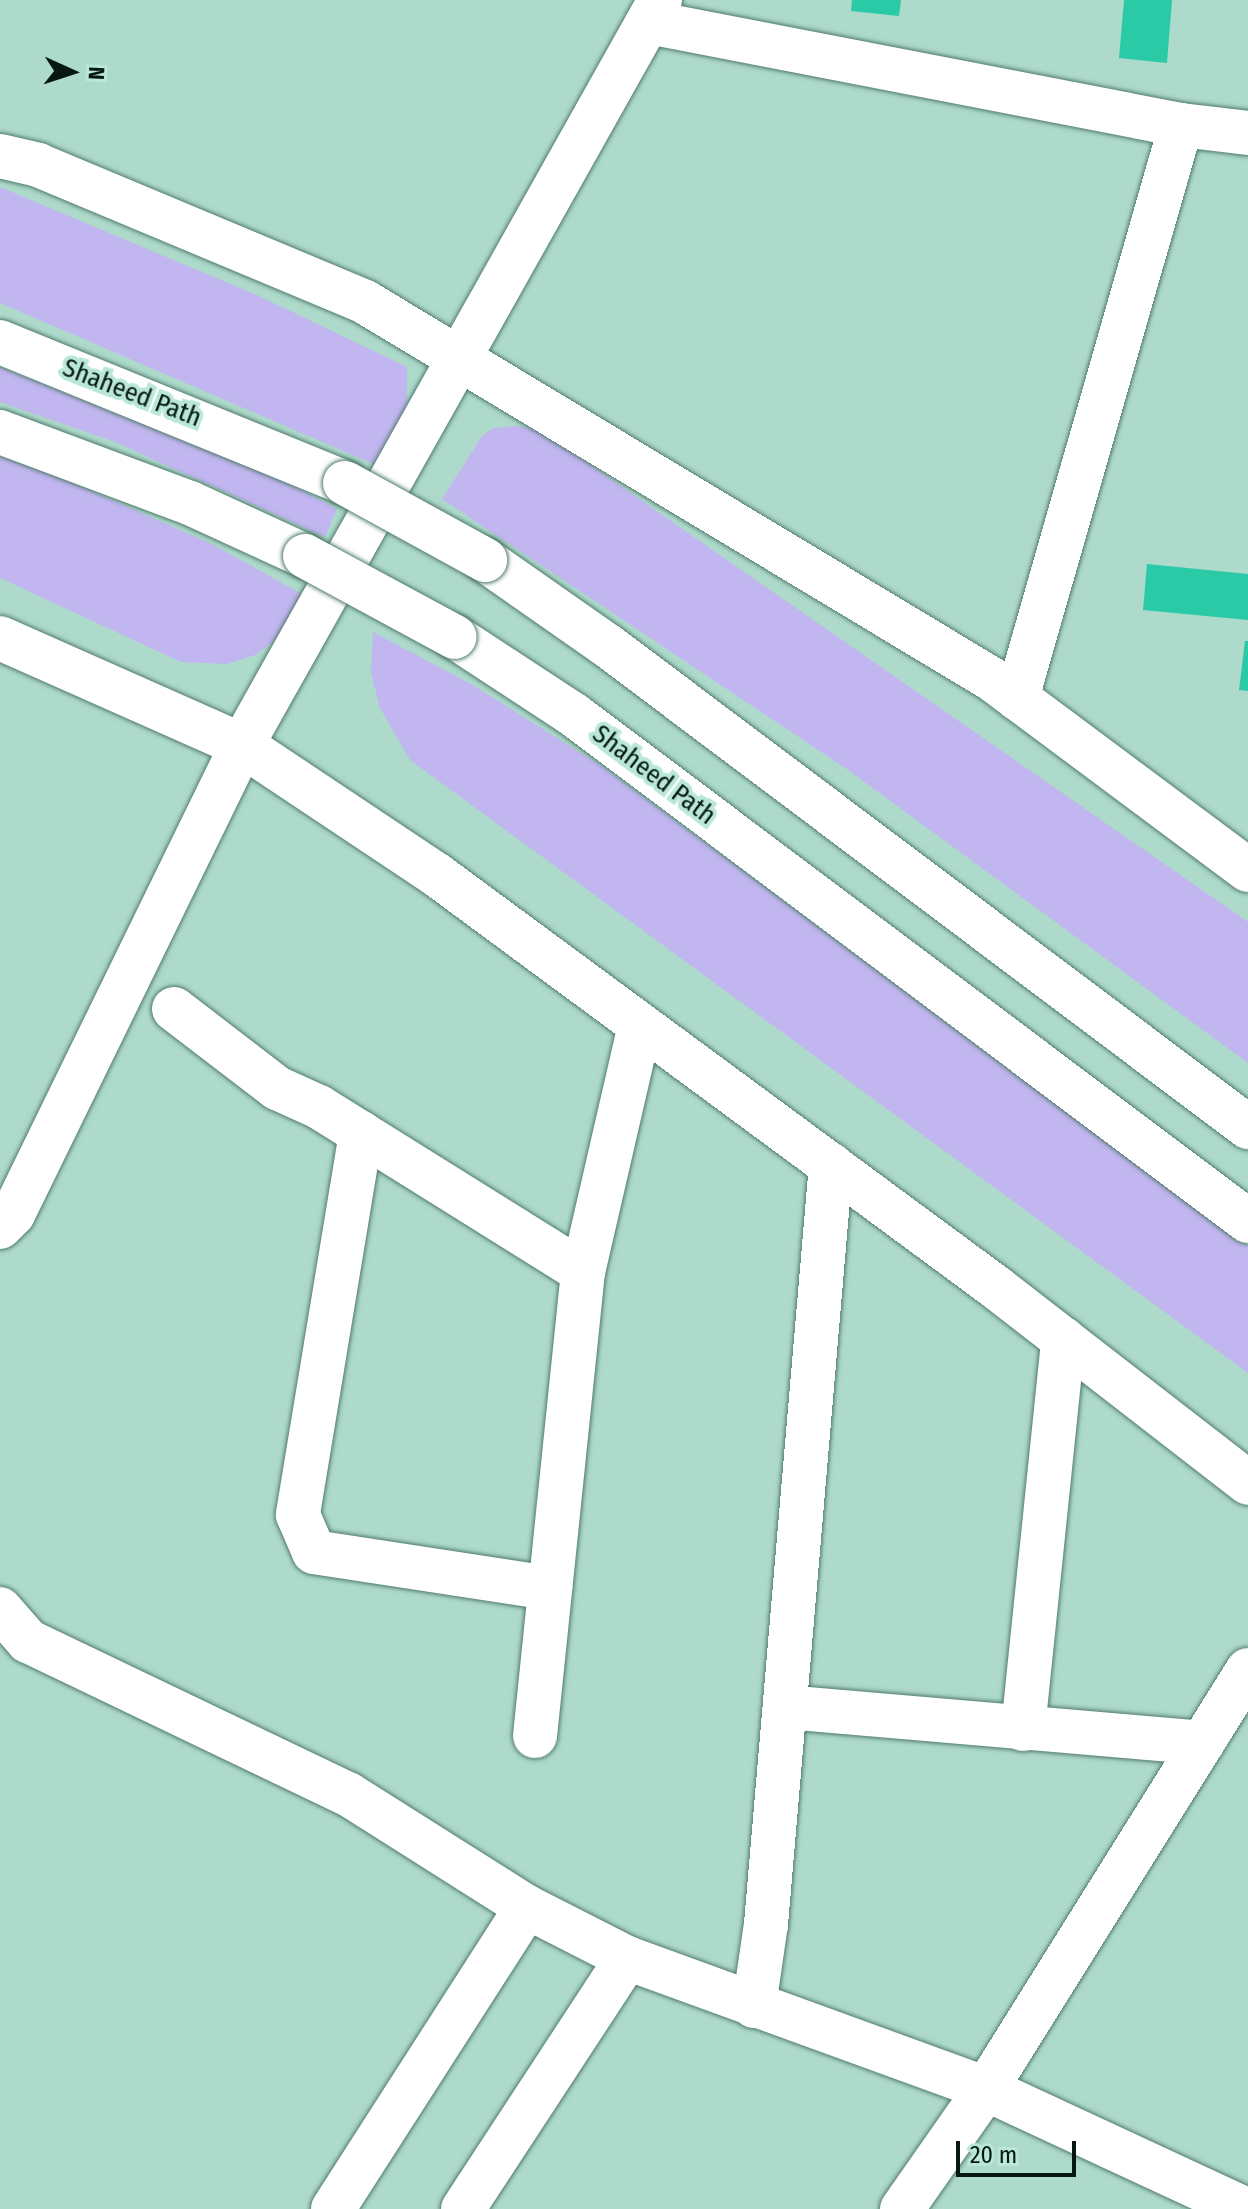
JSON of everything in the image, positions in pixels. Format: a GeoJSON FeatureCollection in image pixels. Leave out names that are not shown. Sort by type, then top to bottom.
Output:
{"type":"FeatureCollection","features":[{"type":"Feature","properties":{"kind":"main road"},"geometry":{"type":"LineString","coordinates":[[0,1227],[13,1214],[242,745],[654,11],[1181,125],[1248,133]]}},
{"type":"Feature","properties":{"kind":"main road"},"geometry":{"type":"LineString","coordinates":[[1017,698],[1181,125]]}},
{"type":"Feature","properties":{"kind":"main road"},"geometry":{"type":"LineString","coordinates":[[0,156],[38,165],[365,302],[1017,698],[1248,870]]}},
{"type":"Feature","properties":{"kind":"main road","name":"Shaheed Path"},"geometry":{"type":"LineString","coordinates":[[0,342],[345,483],[485,560],[608,646],[1248,1127]]}},
{"type":"Feature","properties":{"kind":"main road","name":"Shaheed Path"},"geometry":{"type":"LineString","coordinates":[[0,432],[190,503],[305,556],[455,637],[574,715],[1248,1221]]}},
{"type":"Feature","properties":{"kind":"main road"},"geometry":{"type":"LineString","coordinates":[[0,638],[242,745],[437,875],[831,1165],[1248,1483]]}},
{"type":"Feature","properties":{"kind":"main road"},"geometry":{"type":"LineString","coordinates":[[174,1009],[277,1088],[361,1133],[583,1272]]}},
{"type":"Feature","properties":{"kind":"main road"},"geometry":{"type":"LineString","coordinates":[[535,1736],[583,1272],[640,1026]]}},
{"type":"Feature","properties":{"kind":"main road"},"geometry":{"type":"LineString","coordinates":[[361,1133],[298,1515],[314,1552],[550,1588]]}},
{"type":"Feature","properties":{"kind":"main road"},"geometry":{"type":"LineString","coordinates":[[754,2006],[785,1707],[831,1165]]}},
{"type":"Feature","properties":{"kind":"main road"},"geometry":{"type":"LineString","coordinates":[[1023,1729],[1063,1339]]}},
{"type":"Feature","properties":{"kind":"main road"},"geometry":{"type":"LineString","coordinates":[[0,1609],[28,1641],[348,1794],[527,1907],[627,1958],[986,2089],[1244,2209]]}},
{"type":"Feature","properties":{"kind":"main road"},"geometry":{"type":"LineString","coordinates":[[902,2209],[986,2089],[1248,1670]]}},
{"type":"Feature","properties":{"kind":"main road"},"geometry":{"type":"LineString","coordinates":[[785,1707],[1202,1743]]}},
{"type":"Feature","properties":{"kind":"main road"},"geometry":{"type":"LineString","coordinates":[[333,2209],[527,1907]]}},
{"type":"Feature","properties":{"kind":"main road"},"geometry":{"type":"LineString","coordinates":[[463,2209],[627,1958]]}},
{"type":"Feature","properties":{"kind":"shaded area"},"geometry":{"type":"Polygon","coordinates":[[[0,187],[259,296],[407,367],[407,414],[390,471],[0,303],[0,187]]]}},
{"type":"Feature","properties":{"kind":"shaded area"},"geometry":{"type":"Polygon","coordinates":[[[0,367],[263,470],[337,509],[325,537],[115,442],[0,402],[0,367]]]}},
{"type":"Feature","properties":{"kind":"shaded area"},"geometry":{"type":"Polygon","coordinates":[[[517,426],[540,430],[1248,922],[1248,1063],[848,770],[442,499],[482,436],[493,428],[517,426]]]}},
{"type":"Feature","properties":{"kind":"shaded area"},"geometry":{"type":"Polygon","coordinates":[[[0,456],[44,470],[212,544],[307,597],[286,633],[255,655],[227,664],[181,662],[0,578],[0,456]]]}},
{"type":"Feature","properties":{"kind":"shaded area"},"geometry":{"type":"Polygon","coordinates":[[[373,632],[471,684],[603,767],[1248,1246],[1248,1373],[410,760],[380,708],[371,673],[373,632]]]}},
{"type":"Feature","properties":{"kind":"building"},"geometry":{"type":"Polygon","coordinates":[[[852,0],[901,0],[899,16],[851,11],[852,0]]]}},
{"type":"Feature","properties":{"kind":"building"},"geometry":{"type":"Polygon","coordinates":[[[1124,0],[1172,0],[1167,63],[1119,58],[1124,0]]]}},
{"type":"Feature","properties":{"kind":"building"},"geometry":{"type":"Polygon","coordinates":[[[1147,564],[1248,574],[1248,620],[1143,610],[1147,564]]]}},
{"type":"Feature","properties":{"kind":"building"},"geometry":{"type":"Polygon","coordinates":[[[1245,641],[1248,641],[1248,691],[1239,690],[1245,641]]]}}]}
